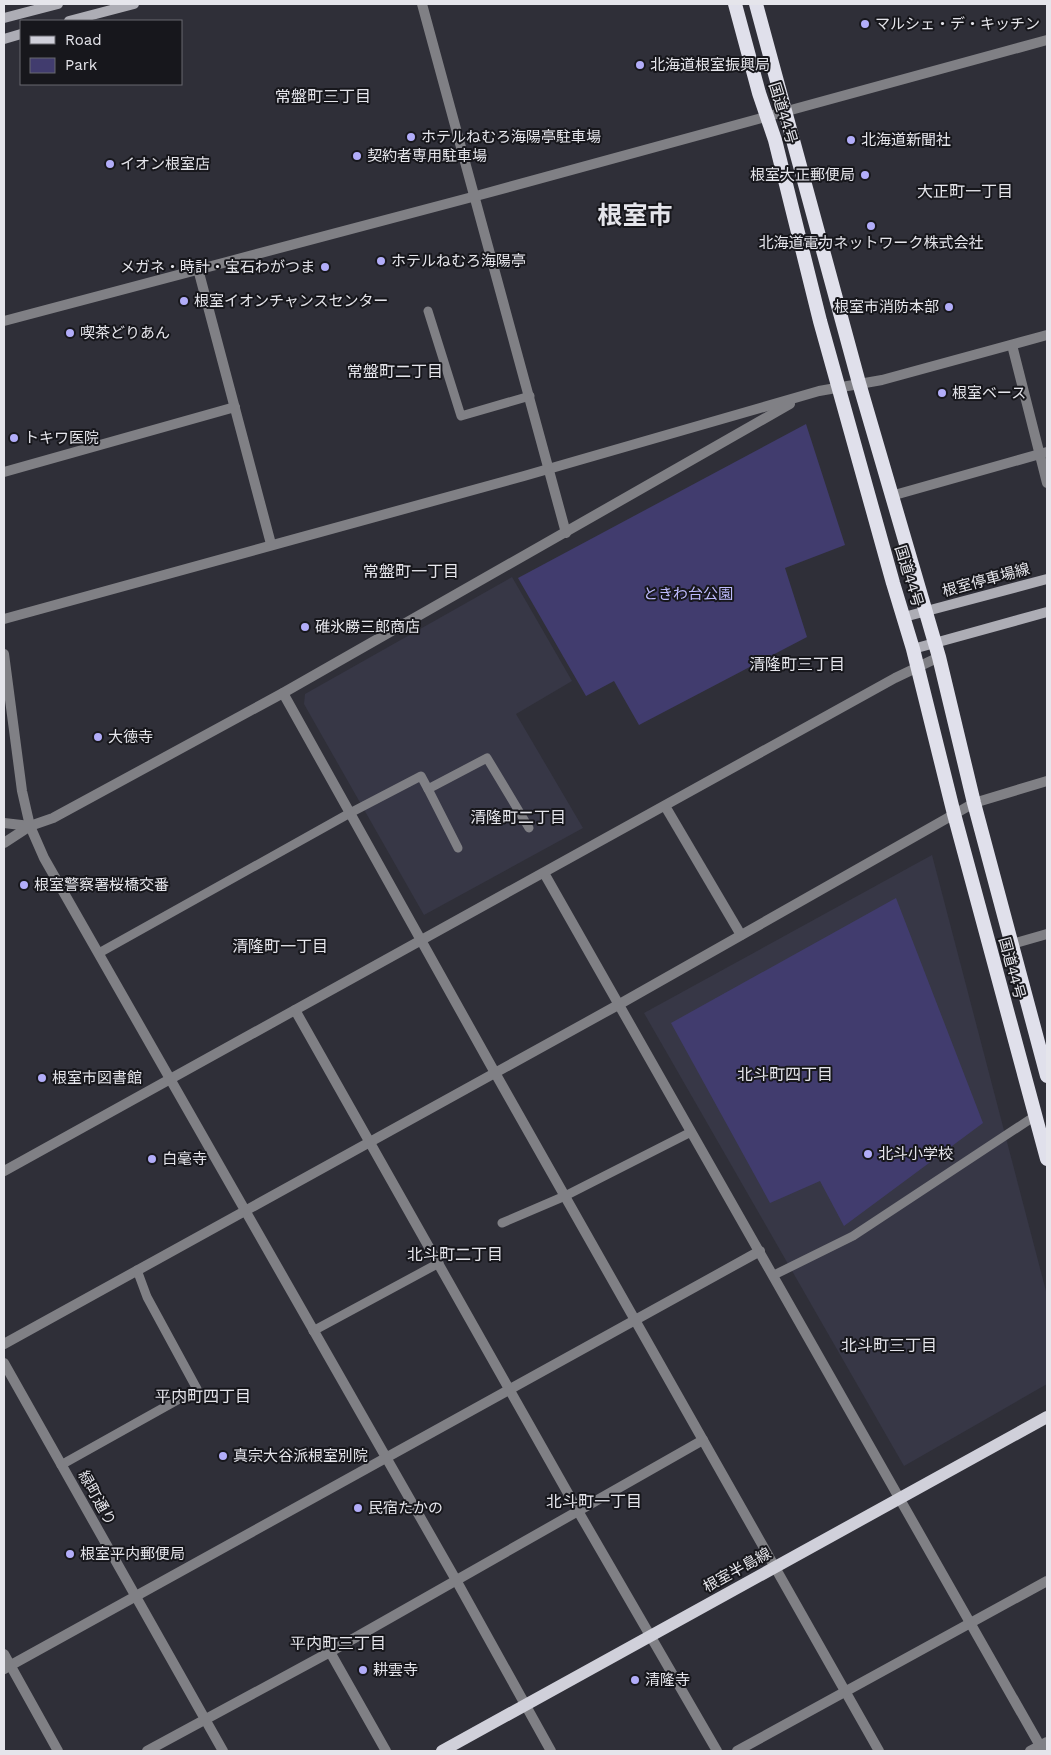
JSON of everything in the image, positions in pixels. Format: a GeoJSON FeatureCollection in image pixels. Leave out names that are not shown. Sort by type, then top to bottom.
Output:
{"type":"FeatureCollection","features":[{"type":"Feature","properties":{"kind":"highway","name":"国道44号"},"geometry":{"type":"LineString","coordinates":[[735,4],[913,649],[954,814],[1047,1159]]}},
{"type":"Feature","properties":{"kind":"highway","name":"国道44号"},"geometry":{"type":"LineString","coordinates":[[756,4],[858,383],[939,657],[974,803],[1047,1076]]}},
{"type":"Feature","properties":{"kind":"main road"},"geometry":{"type":"LineString","coordinates":[[4,18],[58,4]]}},
{"type":"Feature","properties":{"kind":"main road"},"geometry":{"type":"LineString","coordinates":[[73,20],[134,4]]}},
{"type":"Feature","properties":{"kind":"main road"},"geometry":{"type":"LineString","coordinates":[[4,39],[20,34]]}},
{"type":"Feature","properties":{"kind":"main road","name":"根室停車場線"},"geometry":{"type":"LineString","coordinates":[[904,617],[1047,579]]}},
{"type":"Feature","properties":{"kind":"main road"},"geometry":{"type":"LineString","coordinates":[[913,649],[1047,612]]}},
{"type":"Feature","properties":{"kind":"main road","name":"根室半島線"},"geometry":{"type":"LineString","coordinates":[[442,1751],[1047,1417]]}},
{"type":"Feature","properties":{"kind":"street"},"geometry":{"type":"LineString","coordinates":[[422,4],[476,196],[566,534]]}},
{"type":"Feature","properties":{"kind":"street"},"geometry":{"type":"LineString","coordinates":[[4,322],[476,196],[1047,40]]}},
{"type":"Feature","properties":{"kind":"street"},"geometry":{"type":"LineString","coordinates":[[198,269],[271,544]]}},
{"type":"Feature","properties":{"kind":"street"},"geometry":{"type":"LineString","coordinates":[[4,619],[271,544],[524,476],[839,386],[882,380],[1047,335]]}},
{"type":"Feature","properties":{"kind":"street"},"geometry":{"type":"LineString","coordinates":[[1012,345],[1044,453],[1047,484]]}},
{"type":"Feature","properties":{"kind":"street"},"geometry":{"type":"LineString","coordinates":[[4,843],[30,826],[53,818],[283,693],[566,534],[805,396]]}},
{"type":"Feature","properties":{"kind":"street"},"geometry":{"type":"LineString","coordinates":[[4,472],[235,407]]}},
{"type":"Feature","properties":{"kind":"street"},"geometry":{"type":"LineString","coordinates":[[892,496],[1044,453]]}},
{"type":"Feature","properties":{"kind":"street"},"geometry":{"type":"LineString","coordinates":[[4,654],[22,791],[30,826],[44,858],[312,1331],[456,1580],[551,1751]]}},
{"type":"Feature","properties":{"kind":"street"},"geometry":{"type":"LineString","coordinates":[[4,1171],[422,938],[544,873],[917,667],[939,657]]}},
{"type":"Feature","properties":{"kind":"street"},"geometry":{"type":"LineString","coordinates":[[283,693],[422,938],[494,1072],[879,1751]]}},
{"type":"Feature","properties":{"kind":"street"},"geometry":{"type":"LineString","coordinates":[[4,1344],[618,1005],[974,803],[1047,781]]}},
{"type":"Feature","properties":{"kind":"street"},"geometry":{"type":"LineString","coordinates":[[664,806],[741,935]]}},
{"type":"Feature","properties":{"kind":"street"},"geometry":{"type":"LineString","coordinates":[[4,823],[30,826]]}},
{"type":"Feature","properties":{"kind":"street"},"geometry":{"type":"LineString","coordinates":[[544,873],[970,1623],[1043,1746],[1030,1751]]}},
{"type":"Feature","properties":{"kind":"street"},"geometry":{"type":"LineString","coordinates":[[1012,944],[1047,934]]}},
{"type":"Feature","properties":{"kind":"street"},"geometry":{"type":"LineString","coordinates":[[295,1010],[371,1141],[578,1511],[717,1751]]}},
{"type":"Feature","properties":{"kind":"street"},"geometry":{"type":"LineString","coordinates":[[7,1667],[760,1251]]}},
{"type":"Feature","properties":{"kind":"street","name":"緑町通り"},"geometry":{"type":"LineString","coordinates":[[4,1363],[223,1751]]}},
{"type":"Feature","properties":{"kind":"street"},"geometry":{"type":"LineString","coordinates":[[147,1751],[330,1652],[703,1440]]}},
{"type":"Feature","properties":{"kind":"street"},"geometry":{"type":"LineString","coordinates":[[737,1751],[1047,1581]]}},
{"type":"Feature","properties":{"kind":"street"},"geometry":{"type":"LineString","coordinates":[[330,1652],[386,1751]]}},
{"type":"Feature","properties":{"kind":"street"},"geometry":{"type":"LineString","coordinates":[[4,1654],[7,1667],[58,1751]]}},
{"type":"Feature","properties":{"kind":"lane"},"geometry":{"type":"LineString","coordinates":[[428,311],[461,416],[530,396]]}},
{"type":"Feature","properties":{"kind":"lane"},"geometry":{"type":"LineString","coordinates":[[428,789],[487,758],[529,828]]}},
{"type":"Feature","properties":{"kind":"lane"},"geometry":{"type":"LineString","coordinates":[[98,953],[350,813],[421,776],[458,848]]}},
{"type":"Feature","properties":{"kind":"lane"},"geometry":{"type":"LineString","coordinates":[[774,1275],[853,1236],[1035,1116]]}},
{"type":"Feature","properties":{"kind":"lane"},"geometry":{"type":"LineString","coordinates":[[502,1223],[564,1196],[691,1132]]}},
{"type":"Feature","properties":{"kind":"lane"},"geometry":{"type":"LineString","coordinates":[[312,1331],[439,1263]]}},
{"type":"Feature","properties":{"kind":"lane"},"geometry":{"type":"LineString","coordinates":[[61,1465],[197,1389],[147,1297],[136,1270]]}},
{"type":"Feature","properties":{"kind":"shaded area"},"geometry":{"type":"Polygon","coordinates":[[[512,577],[572,681],[516,714],[583,828],[424,915],[304,704],[305,694],[512,577]]]}},
{"type":"Feature","properties":{"kind":"shaded area","name":"北斗小学校"},"geometry":{"type":"Polygon","coordinates":[[[932,855],[1047,1295],[1047,1384],[904,1466],[644,1013],[932,855]]]}},
{"type":"Feature","properties":{"kind":"green space","name":"ときわ台公園"},"geometry":{"type":"Polygon","coordinates":[[[806,424],[845,545],[785,568],[807,637],[639,725],[614,681],[586,696],[518,578],[806,424]]]}},
{"type":"Feature","properties":{"kind":"green space"},"geometry":{"type":"Polygon","coordinates":[[[896,898],[983,1123],[844,1226],[820,1181],[770,1203],[671,1023],[896,898]]]}},
{"type":"Feature","properties":{"kind":"place","name":"マルシェ・デ・キッチン"},"geometry":{"type":"Point","coordinates":[865,24]}},
{"type":"Feature","properties":{"kind":"place","name":"北海道根室振興局"},"geometry":{"type":"Point","coordinates":[640,65]}},
{"type":"Feature","properties":{"kind":"place","name":"ホテルねむろ海陽亭駐車場"},"geometry":{"type":"Point","coordinates":[411,137]}},
{"type":"Feature","properties":{"kind":"place","name":"北海道新聞社"},"geometry":{"type":"Point","coordinates":[851,140]}},
{"type":"Feature","properties":{"kind":"place","name":"契約者専用駐車場"},"geometry":{"type":"Point","coordinates":[357,156]}},
{"type":"Feature","properties":{"kind":"place","name":"イオン根室店"},"geometry":{"type":"Point","coordinates":[110,164]}},
{"type":"Feature","properties":{"kind":"place","name":"根室大正郵便局"},"geometry":{"type":"Point","coordinates":[865,175]}},
{"type":"Feature","properties":{"kind":"place","name":"北海道電力ネットワーク株式会社"},"geometry":{"type":"Point","coordinates":[871,226]}},
{"type":"Feature","properties":{"kind":"place","name":"ホテルねむろ海陽亭"},"geometry":{"type":"Point","coordinates":[381,261]}},
{"type":"Feature","properties":{"kind":"place","name":"メガネ・時計・宝石わがつま"},"geometry":{"type":"Point","coordinates":[325,267]}},
{"type":"Feature","properties":{"kind":"place","name":"根室イオンチャンスセンター"},"geometry":{"type":"Point","coordinates":[184,301]}},
{"type":"Feature","properties":{"kind":"place","name":"根室市消防本部"},"geometry":{"type":"Point","coordinates":[949,307]}},
{"type":"Feature","properties":{"kind":"place","name":"喫茶どりあん"},"geometry":{"type":"Point","coordinates":[70,333]}},
{"type":"Feature","properties":{"kind":"place","name":"根室ベース"},"geometry":{"type":"Point","coordinates":[942,393]}},
{"type":"Feature","properties":{"kind":"place","name":"トキワ医院"},"geometry":{"type":"Point","coordinates":[14,438]}},
{"type":"Feature","properties":{"kind":"place","name":"碓氷勝三郎商店"},"geometry":{"type":"Point","coordinates":[305,627]}},
{"type":"Feature","properties":{"kind":"place","name":"大徳寺"},"geometry":{"type":"Point","coordinates":[98,737]}},
{"type":"Feature","properties":{"kind":"place","name":"根室警察署桜橋交番"},"geometry":{"type":"Point","coordinates":[24,885]}},
{"type":"Feature","properties":{"kind":"place","name":"根室市図書館"},"geometry":{"type":"Point","coordinates":[42,1078]}},
{"type":"Feature","properties":{"kind":"place","name":"北斗小学校"},"geometry":{"type":"Point","coordinates":[868,1154]}},
{"type":"Feature","properties":{"kind":"place","name":"白毫寺"},"geometry":{"type":"Point","coordinates":[152,1159]}},
{"type":"Feature","properties":{"kind":"place","name":"真宗大谷派根室別院"},"geometry":{"type":"Point","coordinates":[223,1456]}},
{"type":"Feature","properties":{"kind":"place","name":"民宿たかの"},"geometry":{"type":"Point","coordinates":[358,1508]}},
{"type":"Feature","properties":{"kind":"place","name":"根室平内郵便局"},"geometry":{"type":"Point","coordinates":[70,1554]}},
{"type":"Feature","properties":{"kind":"place","name":"耕雲寺"},"geometry":{"type":"Point","coordinates":[363,1670]}},
{"type":"Feature","properties":{"kind":"place","name":"清隆寺"},"geometry":{"type":"Point","coordinates":[635,1680]}},
{"type":"Feature","properties":{"kind":"district","name":"常盤町三丁目"},"geometry":{"type":"Point","coordinates":[323,96]}},
{"type":"Feature","properties":{"kind":"district","name":"大正町一丁目"},"geometry":{"type":"Point","coordinates":[965,191]}},
{"type":"Feature","properties":{"kind":"district","name":"根室市"},"geometry":{"type":"Point","coordinates":[635,215]}},
{"type":"Feature","properties":{"kind":"district","name":"常盤町二丁目"},"geometry":{"type":"Point","coordinates":[395,371]}},
{"type":"Feature","properties":{"kind":"district","name":"常盤町一丁目"},"geometry":{"type":"Point","coordinates":[411,571]}},
{"type":"Feature","properties":{"kind":"district","name":"清隆町三丁目"},"geometry":{"type":"Point","coordinates":[797,664]}},
{"type":"Feature","properties":{"kind":"district","name":"清隆町二丁目"},"geometry":{"type":"Point","coordinates":[518,817]}},
{"type":"Feature","properties":{"kind":"district","name":"清隆町一丁目"},"geometry":{"type":"Point","coordinates":[280,946]}},
{"type":"Feature","properties":{"kind":"district","name":"北斗町四丁目"},"geometry":{"type":"Point","coordinates":[785,1074]}},
{"type":"Feature","properties":{"kind":"district","name":"北斗町二丁目"},"geometry":{"type":"Point","coordinates":[455,1254]}},
{"type":"Feature","properties":{"kind":"district","name":"北斗町三丁目"},"geometry":{"type":"Point","coordinates":[889,1345]}},
{"type":"Feature","properties":{"kind":"district","name":"平内町四丁目"},"geometry":{"type":"Point","coordinates":[203,1396]}},
{"type":"Feature","properties":{"kind":"district","name":"北斗町一丁目"},"geometry":{"type":"Point","coordinates":[594,1501]}},
{"type":"Feature","properties":{"kind":"district","name":"平内町三丁目"},"geometry":{"type":"Point","coordinates":[338,1643]}}]}
